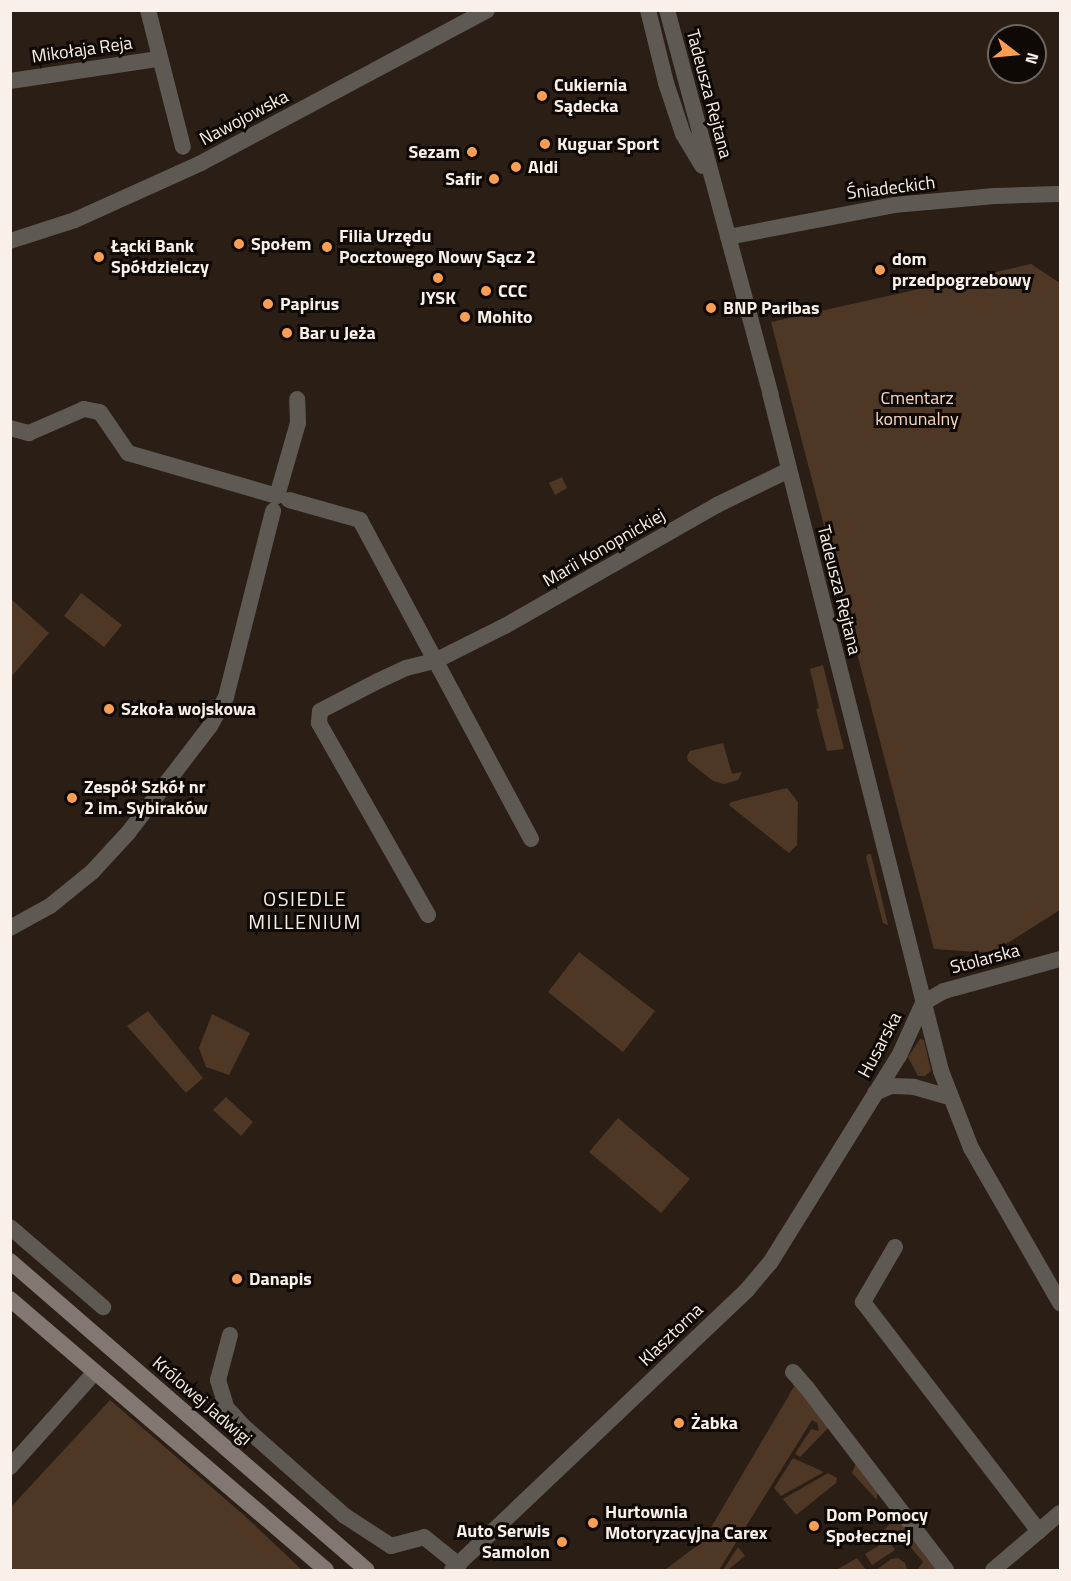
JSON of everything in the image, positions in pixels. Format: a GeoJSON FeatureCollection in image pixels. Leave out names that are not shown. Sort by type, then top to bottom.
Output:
{"type":"FeatureCollection","features":[{"type":"Feature","properties":{"kind":"main road","name":"Królowej Jadwigi"},"geometry":{"type":"LineString","coordinates":[[10,1261],[367,1570]]}},
{"type":"Feature","properties":{"kind":"main road"},"geometry":{"type":"LineString","coordinates":[[10,1299],[326,1570]]}},
{"type":"Feature","properties":{"kind":"street"},"geometry":{"type":"LineString","coordinates":[[148,10],[158,59],[183,147]]}},
{"type":"Feature","properties":{"kind":"street","name":"Nawojowska"},"geometry":{"type":"LineString","coordinates":[[10,241],[75,220],[201,163],[487,10]]}},
{"type":"Feature","properties":{"kind":"street","name":"Tadeusza Rejtana"},"geometry":{"type":"LineString","coordinates":[[648,10],[666,83],[683,134],[714,188]]}},
{"type":"Feature","properties":{"kind":"street","name":"Tadeusza Rejtana"},"geometry":{"type":"LineString","coordinates":[[667,10],[789,470],[923,1003]]}},
{"type":"Feature","properties":{"kind":"street","name":"Mikołaja Reja"},"geometry":{"type":"LineString","coordinates":[[10,81],[158,59]]}},
{"type":"Feature","properties":{"kind":"street","name":"Śniadeckich"},"geometry":{"type":"LineString","coordinates":[[728,237],[894,205],[995,196],[1060,194]]}},
{"type":"Feature","properties":{"kind":"street"},"geometry":{"type":"LineString","coordinates":[[10,428],[29,433],[84,409],[100,412],[128,453],[277,495],[298,423],[297,399]]}},
{"type":"Feature","properties":{"kind":"street","name":"Marii Konopnickiej"},"geometry":{"type":"LineString","coordinates":[[428,915],[319,723],[320,711],[406,668],[437,660],[505,626],[717,505],[789,470]]}},
{"type":"Feature","properties":{"kind":"street"},"geometry":{"type":"LineString","coordinates":[[289,500],[360,520],[531,839]]}},
{"type":"Feature","properties":{"kind":"street"},"geometry":{"type":"LineString","coordinates":[[10,928],[50,906],[92,872],[128,833],[210,726],[226,698],[273,511]]}},
{"type":"Feature","properties":{"kind":"street","name":"Stolarska"},"geometry":{"type":"LineString","coordinates":[[923,1003],[944,990],[1060,959]]}},
{"type":"Feature","properties":{"kind":"street","name":"Husarska"},"geometry":{"type":"LineString","coordinates":[[875,1093],[899,1056],[923,1003]]}},
{"type":"Feature","properties":{"kind":"street","name":"Husarska"},"geometry":{"type":"LineString","coordinates":[[923,1003],[949,1097],[970,1148],[1060,1303]]}},
{"type":"Feature","properties":{"kind":"street","name":"Husarska"},"geometry":{"type":"LineString","coordinates":[[875,1093],[891,1086],[914,1087],[949,1097]]}},
{"type":"Feature","properties":{"kind":"street","name":"Klasztorna"},"geometry":{"type":"LineString","coordinates":[[455,1568],[747,1290],[770,1263],[875,1093]]}},
{"type":"Feature","properties":{"kind":"street"},"geometry":{"type":"LineString","coordinates":[[10,1227],[103,1307]]}},
{"type":"Feature","properties":{"kind":"street"},"geometry":{"type":"LineString","coordinates":[[895,1247],[863,1302],[1039,1531]]}},
{"type":"Feature","properties":{"kind":"street"},"geometry":{"type":"LineString","coordinates":[[230,1335],[218,1380],[226,1407],[242,1425],[345,1515],[390,1546],[424,1538],[455,1568]]}},
{"type":"Feature","properties":{"kind":"street"},"geometry":{"type":"LineString","coordinates":[[10,1467],[95,1372]]}},
{"type":"Feature","properties":{"kind":"street"},"geometry":{"type":"LineString","coordinates":[[793,1372],[946,1570]]}},
{"type":"Feature","properties":{"kind":"street"},"geometry":{"type":"LineString","coordinates":[[993,1570],[1060,1513]]}},
{"type":"Feature","properties":{"kind":"green space","name":"Cmentarz komunalny"},"geometry":{"type":"Polygon","coordinates":[[[1031,264],[1060,283],[1060,910],[992,953],[934,949],[771,322],[1031,264]]]}},
{"type":"Feature","properties":{"kind":"green space"},"geometry":{"type":"Polygon","coordinates":[[[562,477],[567,488],[555,495],[549,483],[562,477]]]}},
{"type":"Feature","properties":{"kind":"green space"},"geometry":{"type":"Polygon","coordinates":[[[81,593],[122,625],[104,647],[64,616],[81,593]]]}},
{"type":"Feature","properties":{"kind":"green space"},"geometry":{"type":"Polygon","coordinates":[[[10,600],[49,633],[11,677],[10,600]]]}},
{"type":"Feature","properties":{"kind":"green space"},"geometry":{"type":"Polygon","coordinates":[[[823,665],[844,749],[827,751],[816,709],[819,708],[810,669],[823,665]]]}},
{"type":"Feature","properties":{"kind":"green space"},"geometry":{"type":"Polygon","coordinates":[[[723,743],[732,774],[742,772],[738,780],[724,784],[713,781],[688,761],[687,756],[690,751],[723,743]]]}},
{"type":"Feature","properties":{"kind":"green space"},"geometry":{"type":"Polygon","coordinates":[[[787,788],[798,802],[797,845],[789,853],[729,805],[731,802],[787,788]]]}},
{"type":"Feature","properties":{"kind":"green space"},"geometry":{"type":"Polygon","coordinates":[[[871,854],[888,925],[883,923],[866,857],[871,854]]]}},
{"type":"Feature","properties":{"kind":"green space"},"geometry":{"type":"Polygon","coordinates":[[[579,952],[655,1011],[623,1052],[548,992],[579,952]]]}},
{"type":"Feature","properties":{"kind":"green space"},"geometry":{"type":"Polygon","coordinates":[[[148,1011],[203,1078],[186,1093],[127,1026],[148,1011]]]}},
{"type":"Feature","properties":{"kind":"green space"},"geometry":{"type":"Polygon","coordinates":[[[212,1014],[250,1033],[229,1075],[206,1067],[199,1048],[212,1014]]]}},
{"type":"Feature","properties":{"kind":"green space"},"geometry":{"type":"Polygon","coordinates":[[[920,1039],[924,1040],[931,1071],[925,1076],[918,1076],[908,1057],[920,1039]]]}},
{"type":"Feature","properties":{"kind":"green space"},"geometry":{"type":"Polygon","coordinates":[[[226,1097],[253,1122],[241,1136],[213,1110],[226,1097]]]}},
{"type":"Feature","properties":{"kind":"green space"},"geometry":{"type":"Polygon","coordinates":[[[618,1118],[690,1179],[661,1213],[589,1152],[618,1118]]]}},
{"type":"Feature","properties":{"kind":"green space"},"geometry":{"type":"Polygon","coordinates":[[[795,1385],[829,1427],[800,1457],[795,1454],[811,1429],[819,1431],[817,1423],[812,1420],[719,1570],[665,1570],[703,1541],[795,1385]]]}},
{"type":"Feature","properties":{"kind":"green space"},"geometry":{"type":"Polygon","coordinates":[[[110,1400],[245,1516],[302,1570],[11,1570],[11,1507],[110,1400]]]}},
{"type":"Feature","properties":{"kind":"green space"},"geometry":{"type":"Polygon","coordinates":[[[793,1458],[824,1472],[781,1496],[774,1488],[793,1458]]]}},
{"type":"Feature","properties":{"kind":"green space"},"geometry":{"type":"Polygon","coordinates":[[[856,1463],[877,1491],[877,1500],[852,1473],[856,1463]]]}},
{"type":"Feature","properties":{"kind":"green space"},"geometry":{"type":"Polygon","coordinates":[[[828,1473],[837,1478],[836,1483],[796,1515],[783,1499],[828,1473]]]}},
{"type":"Feature","properties":{"kind":"green space"},"geometry":{"type":"Polygon","coordinates":[[[886,1514],[899,1518],[939,1570],[917,1570],[923,1562],[900,1534],[887,1531],[878,1536],[889,1525],[885,1518],[886,1514]]]}},
{"type":"Feature","properties":{"kind":"green space"},"geometry":{"type":"Polygon","coordinates":[[[888,1540],[895,1550],[872,1565],[865,1554],[888,1540]]]}},
{"type":"Feature","properties":{"kind":"green space"},"geometry":{"type":"Polygon","coordinates":[[[738,1547],[745,1556],[728,1570],[723,1570],[738,1547]]]}},
{"type":"Feature","properties":{"kind":"green space"},"geometry":{"type":"Polygon","coordinates":[[[857,1558],[866,1570],[837,1570],[838,1569],[857,1558]]]}},
{"type":"Feature","properties":{"kind":"green space"},"geometry":{"type":"Polygon","coordinates":[[[898,1558],[905,1563],[907,1570],[876,1570],[891,1559],[898,1558]]]}},
{"type":"Feature","properties":{"kind":"place","name":"Cukiernia Sądecka"},"geometry":{"type":"Point","coordinates":[542,96]}},
{"type":"Feature","properties":{"kind":"place","name":"Kuguar Sport"},"geometry":{"type":"Point","coordinates":[545,144]}},
{"type":"Feature","properties":{"kind":"place","name":"Sezam"},"geometry":{"type":"Point","coordinates":[472,152]}},
{"type":"Feature","properties":{"kind":"place","name":"Aldi"},"geometry":{"type":"Point","coordinates":[516,167]}},
{"type":"Feature","properties":{"kind":"place","name":"Safir"},"geometry":{"type":"Point","coordinates":[494,179]}},
{"type":"Feature","properties":{"kind":"place","name":"Społem"},"geometry":{"type":"Point","coordinates":[239,244]}},
{"type":"Feature","properties":{"kind":"place","name":"Filia Urzędu Pocztowego Nowy Sącz 2"},"geometry":{"type":"Point","coordinates":[327,247]}},
{"type":"Feature","properties":{"kind":"place","name":"Łącki Bank Spółdzielczy"},"geometry":{"type":"Point","coordinates":[99,257]}},
{"type":"Feature","properties":{"kind":"place","name":"dom przedpogrzebowy"},"geometry":{"type":"Point","coordinates":[880,270]}},
{"type":"Feature","properties":{"kind":"place","name":"JYSK"},"geometry":{"type":"Point","coordinates":[438,278]}},
{"type":"Feature","properties":{"kind":"place","name":"CCC"},"geometry":{"type":"Point","coordinates":[486,291]}},
{"type":"Feature","properties":{"kind":"place","name":"Papirus"},"geometry":{"type":"Point","coordinates":[268,304]}},
{"type":"Feature","properties":{"kind":"place","name":"BNP Paribas"},"geometry":{"type":"Point","coordinates":[711,308]}},
{"type":"Feature","properties":{"kind":"place","name":"Mohito"},"geometry":{"type":"Point","coordinates":[465,317]}},
{"type":"Feature","properties":{"kind":"place","name":"Bar u Jeża"},"geometry":{"type":"Point","coordinates":[287,333]}},
{"type":"Feature","properties":{"kind":"place","name":"Szkoła wojskowa"},"geometry":{"type":"Point","coordinates":[109,709]}},
{"type":"Feature","properties":{"kind":"place","name":"Zespół Szkół nr 2 im. Sybiraków"},"geometry":{"type":"Point","coordinates":[72,798]}},
{"type":"Feature","properties":{"kind":"place","name":"Danapis"},"geometry":{"type":"Point","coordinates":[237,1279]}},
{"type":"Feature","properties":{"kind":"place","name":"Żabka"},"geometry":{"type":"Point","coordinates":[679,1423]}},
{"type":"Feature","properties":{"kind":"place","name":"Hurtownia Motoryzacyjna Carex"},"geometry":{"type":"Point","coordinates":[593,1523]}},
{"type":"Feature","properties":{"kind":"place","name":"Dom Pomocy Społecznej"},"geometry":{"type":"Point","coordinates":[814,1526]}},
{"type":"Feature","properties":{"kind":"place","name":"Auto Serwis Samolon"},"geometry":{"type":"Point","coordinates":[562,1542]}},
{"type":"Feature","properties":{"kind":"district","name":"OSIEDLE MILLENIUM"},"geometry":{"type":"Point","coordinates":[305,910]}}]}
